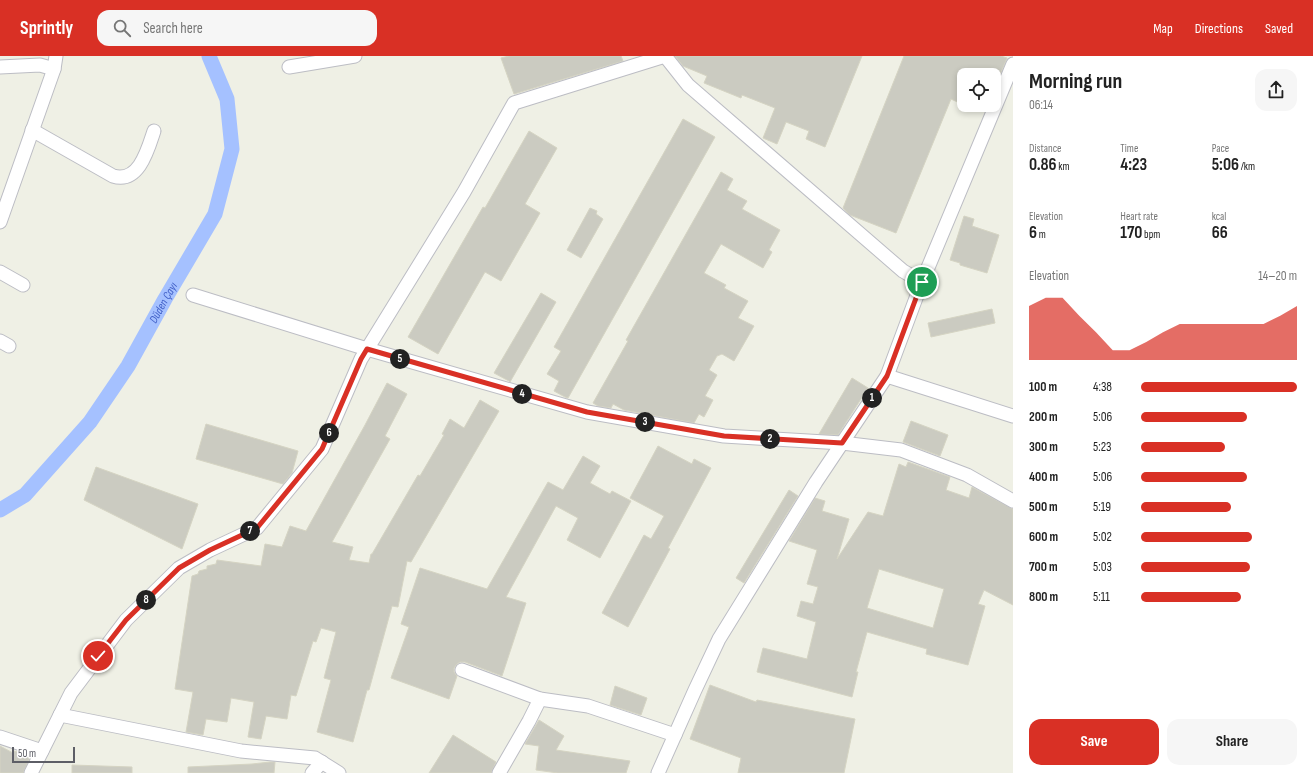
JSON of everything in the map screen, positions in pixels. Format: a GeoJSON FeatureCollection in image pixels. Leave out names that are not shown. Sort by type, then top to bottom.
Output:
{"type":"FeatureCollection","features":[{"type":"Feature","properties":{"kind":"street"},"geometry":{"type":"LineString","coordinates":[[0,222],[54,69],[56,56]]}},
{"type":"Feature","properties":{"kind":"street"},"geometry":{"type":"LineString","coordinates":[[289,67],[355,56]]}},
{"type":"Feature","properties":{"kind":"street"},"geometry":{"type":"LineString","coordinates":[[31,773],[71,693],[126,620],[179,568],[210,550],[257,528],[322,449],[361,359],[464,192],[514,103],[665,56],[688,86],[903,271],[922,282]]}},
{"type":"Feature","properties":{"kind":"street"},"geometry":{"type":"LineString","coordinates":[[658,773],[720,639],[816,482],[887,376],[922,282],[1013,64]]}},
{"type":"Feature","properties":{"kind":"street"},"geometry":{"type":"LineString","coordinates":[[0,67],[40,65],[54,69]]}},
{"type":"Feature","properties":{"kind":"street"},"geometry":{"type":"LineString","coordinates":[[32,130],[113,176],[121,178],[128,176],[142,162],[154,131]]}},
{"type":"Feature","properties":{"kind":"street"},"geometry":{"type":"LineString","coordinates":[[0,272],[23,285]]}},
{"type":"Feature","properties":{"kind":"street"},"geometry":{"type":"LineString","coordinates":[[193,295],[367,349],[587,412],[724,436],[842,443],[901,450],[967,476],[1013,501]]}},
{"type":"Feature","properties":{"kind":"street"},"geometry":{"type":"LineString","coordinates":[[887,376],[1013,416]]}},
{"type":"Feature","properties":{"kind":"street"},"geometry":{"type":"LineString","coordinates":[[462,670],[540,699],[588,706],[675,735]]}},
{"type":"Feature","properties":{"kind":"street"},"geometry":{"type":"LineString","coordinates":[[499,773],[540,699]]}},
{"type":"Feature","properties":{"kind":"street"},"geometry":{"type":"LineString","coordinates":[[60,715],[241,751],[316,758],[338,773]]}},
{"type":"Feature","properties":{"kind":"street"},"geometry":{"type":"LineString","coordinates":[[0,737],[42,751]]}},
{"type":"Feature","properties":{"kind":"street"},"geometry":{"type":"LineString","coordinates":[[312,773],[322,762]]}},
{"type":"Feature","properties":{"kind":"building"},"geometry":{"type":"Polygon","coordinates":[[[509,56],[621,56],[623,61],[514,94],[501,58],[509,56]]]}},
{"type":"Feature","properties":{"kind":"building"},"geometry":{"type":"Polygon","coordinates":[[[675,56],[862,56],[825,147],[806,139],[809,131],[786,122],[777,144],[763,138],[775,108],[742,95],[741,98],[704,83],[707,76],[683,66],[675,56]]]}},
{"type":"Feature","properties":{"kind":"building"},"geometry":{"type":"Polygon","coordinates":[[[904,56],[1001,56],[1007,58],[1001,72],[1001,68],[957,68],[957,102],[951,99],[896,233],[850,215],[843,208],[904,56]]]}},
{"type":"Feature","properties":{"kind":"building"},"geometry":{"type":"Polygon","coordinates":[[[683,119],[715,137],[568,398],[565,397],[554,391],[559,381],[547,374],[561,351],[554,347],[683,119]]]}},
{"type":"Feature","properties":{"kind":"building"},"geometry":{"type":"Polygon","coordinates":[[[529,131],[557,148],[525,204],[540,213],[501,281],[485,272],[438,354],[408,337],[529,131]]]}},
{"type":"Feature","properties":{"kind":"building"},"geometry":{"type":"Polygon","coordinates":[[[721,172],[733,179],[727,190],[747,201],[742,209],[780,230],[769,250],[772,252],[763,268],[721,244],[704,273],[726,285],[724,288],[748,301],[738,318],[754,326],[734,361],[722,354],[717,356],[709,370],[717,375],[705,396],[713,400],[704,417],[699,414],[694,423],[624,410],[613,404],[611,408],[598,406],[593,403],[628,341],[626,340],[721,172]]]}},
{"type":"Feature","properties":{"kind":"building"},"geometry":{"type":"Polygon","coordinates":[[[590,208],[597,211],[596,214],[603,219],[581,258],[567,250],[590,208]]]}},
{"type":"Feature","properties":{"kind":"building"},"geometry":{"type":"Polygon","coordinates":[[[964,216],[974,219],[972,226],[999,235],[987,273],[960,265],[960,263],[950,260],[964,216]]]}},
{"type":"Feature","properties":{"kind":"building"},"geometry":{"type":"Polygon","coordinates":[[[541,293],[556,302],[510,382],[494,373],[541,293]]]}},
{"type":"Feature","properties":{"kind":"building"},"geometry":{"type":"Polygon","coordinates":[[[992,309],[995,323],[931,337],[928,323],[992,309]]]}},
{"type":"Feature","properties":{"kind":"building"},"geometry":{"type":"Polygon","coordinates":[[[852,378],[868,388],[838,435],[819,434],[852,378]]]}},
{"type":"Feature","properties":{"kind":"building"},"geometry":{"type":"Polygon","coordinates":[[[387,383],[407,394],[385,436],[390,439],[332,542],[353,547],[349,560],[369,563],[371,554],[418,475],[420,476],[444,435],[442,434],[450,419],[464,428],[480,400],[499,411],[411,562],[407,561],[398,607],[392,606],[353,742],[317,732],[331,680],[324,678],[336,632],[321,628],[316,642],[313,641],[296,696],[291,695],[287,719],[266,716],[261,739],[248,737],[254,702],[231,698],[227,722],[206,719],[203,735],[186,732],[193,692],[175,689],[192,576],[198,574],[199,571],[207,569],[207,566],[216,564],[217,560],[261,566],[265,544],[282,547],[290,526],[306,531],[387,383]]]}},
{"type":"Feature","properties":{"kind":"building"},"geometry":{"type":"Polygon","coordinates":[[[911,421],[948,435],[940,456],[903,442],[911,421]]]}},
{"type":"Feature","properties":{"kind":"building"},"geometry":{"type":"Polygon","coordinates":[[[206,424],[298,451],[292,473],[283,484],[196,459],[206,424]]]}},
{"type":"Feature","properties":{"kind":"building"},"geometry":{"type":"Polygon","coordinates":[[[658,446],[692,464],[694,459],[711,468],[628,627],[602,613],[644,535],[651,539],[664,516],[630,498],[658,446]]]}},
{"type":"Feature","properties":{"kind":"building"},"geometry":{"type":"Polygon","coordinates":[[[583,456],[600,466],[590,483],[610,494],[612,491],[631,501],[600,558],[567,540],[578,518],[556,506],[506,597],[526,603],[502,676],[465,662],[460,662],[454,668],[454,672],[457,676],[449,699],[391,678],[409,627],[401,624],[420,568],[487,589],[548,482],[563,490],[583,456]]]}},
{"type":"Feature","properties":{"kind":"building"},"geometry":{"type":"Polygon","coordinates":[[[908,462],[950,477],[946,490],[969,498],[972,487],[1013,509],[1013,605],[984,590],[978,604],[985,606],[968,665],[926,654],[927,649],[867,632],[856,672],[858,672],[852,697],[757,672],[763,648],[807,659],[816,622],[797,616],[801,601],[813,604],[818,587],[807,584],[817,550],[789,541],[815,498],[825,501],[822,511],[849,519],[837,559],[868,512],[883,516],[899,464],[906,467],[908,462]],[[879,569],[867,608],[933,628],[944,589],[879,569]]]}},
{"type":"Feature","properties":{"kind":"building"},"geometry":{"type":"Polygon","coordinates":[[[96,467],[198,504],[182,549],[84,500],[96,467]]]}},
{"type":"Feature","properties":{"kind":"building"},"geometry":{"type":"Polygon","coordinates":[[[789,490],[798,496],[744,583],[736,578],[789,490]]]}},
{"type":"Feature","properties":{"kind":"building"},"geometry":{"type":"Polygon","coordinates":[[[710,685],[756,702],[757,700],[855,719],[844,773],[738,773],[741,758],[690,739],[710,685]]]}},
{"type":"Feature","properties":{"kind":"building"},"geometry":{"type":"Polygon","coordinates":[[[615,686],[647,698],[641,715],[610,705],[615,686]]]}},
{"type":"Feature","properties":{"kind":"building"},"geometry":{"type":"Polygon","coordinates":[[[539,720],[564,736],[556,750],[630,761],[626,773],[558,773],[536,770],[539,746],[525,744],[539,720]]]}},
{"type":"Feature","properties":{"kind":"building"},"geometry":{"type":"Polygon","coordinates":[[[453,735],[496,762],[491,773],[429,773],[453,735]]]}},
{"type":"Feature","properties":{"kind":"building"},"geometry":{"type":"Polygon","coordinates":[[[0,746],[13,753],[14,751],[31,756],[23,773],[0,773],[0,746]]]}},
{"type":"Feature","properties":{"kind":"building"},"geometry":{"type":"Polygon","coordinates":[[[275,762],[274,773],[188,773],[188,767],[275,762]]]}},
{"type":"Feature","properties":{"kind":"building"},"geometry":{"type":"Polygon","coordinates":[[[72,765],[132,767],[132,773],[72,773],[72,765]]]}},
{"type":"Feature","properties":{"kind":"waterway","name":"Düden Çayı"},"geometry":{"type":"LineString","coordinates":[[0,510],[25,495],[90,422],[128,366],[215,214],[232,149],[227,99],[209,56]]}},
{"type":"Feature","properties":{"kind":"route"},"geometry":{"type":"LineString","coordinates":[[98,656],[126,620],[179,568],[210,550],[257,528],[322,449],[361,359],[367,349],[587,412],[724,436],[842,443],[887,376],[922,282]]}}]}
